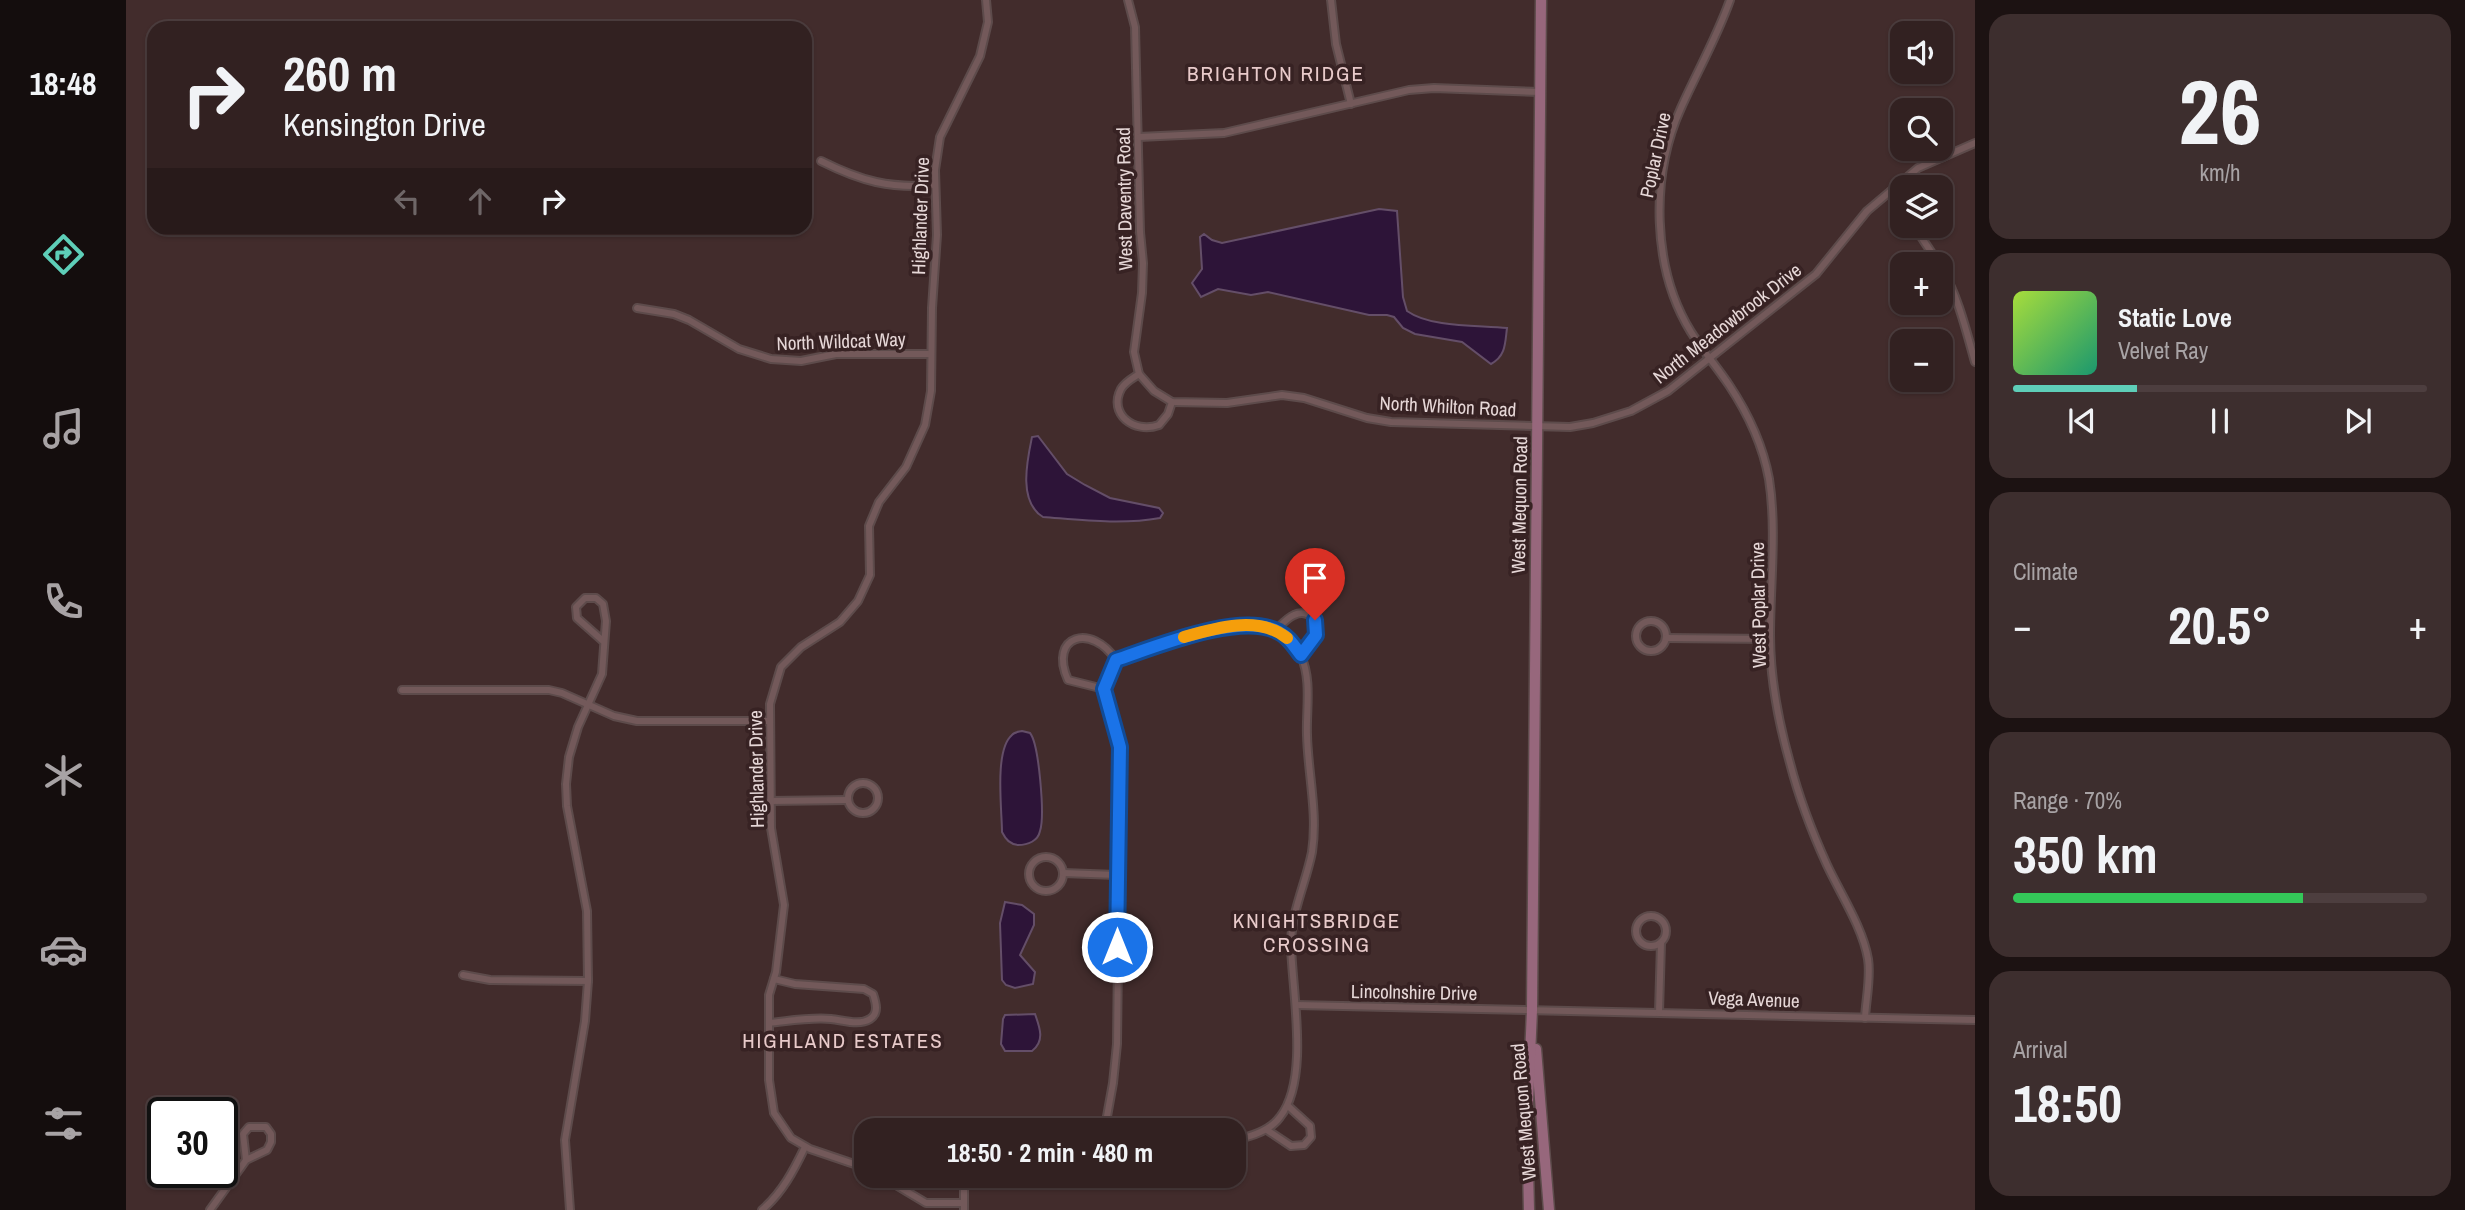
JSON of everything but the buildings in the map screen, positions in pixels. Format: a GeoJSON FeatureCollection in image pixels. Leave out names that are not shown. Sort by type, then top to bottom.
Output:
{"type":"FeatureCollection","features":[{"type":"Feature","properties":{"kind":"main road","name":"West Mequon Road"},"geometry":{"type":"LineString","coordinates":[[1529,1210],[1527,1126],[1532,1010],[1541,0]]}},
{"type":"Feature","properties":{"kind":"main road","name":"West Mequon Road"},"geometry":{"type":"LineString","coordinates":[[1532,1010],[1549,1210]]}},
{"type":"Feature","properties":{"kind":"street","name":"Highlander Drive"},"geometry":{"type":"LineString","coordinates":[[854,1163],[805,1147],[791,1138],[774,1114],[769,1080],[769,995],[774,979],[784,905],[771,828],[770,704],[781,667],[801,647],[840,622],[858,601],[870,575],[869,526],[879,502],[906,467],[925,425],[931,391],[937,235],[935,185],[940,137],[981,56],[988,22],[986,0]]}},
{"type":"Feature","properties":{"kind":"street","name":"West Daventry Road"},"geometry":{"type":"LineString","coordinates":[[1128,0],[1135,27],[1143,263],[1134,352],[1139,374]]}},
{"type":"Feature","properties":{"kind":"street"},"geometry":{"type":"LineString","coordinates":[[1331,0],[1336,44],[1351,104]]}},
{"type":"Feature","properties":{"kind":"street","name":"Poplar Drive"},"geometry":{"type":"LineString","coordinates":[[1709,358],[1675,303],[1663,253],[1660,197],[1679,110],[1730,0]]}},
{"type":"Feature","properties":{"kind":"street"},"geometry":{"type":"LineString","coordinates":[[1139,137],[1224,133],[1409,90],[1434,88],[1540,92]]}},
{"type":"Feature","properties":{"kind":"street","name":"North Meadowbrook Drive"},"geometry":{"type":"LineString","coordinates":[[1909,175],[1917,168],[1975,143]]}},
{"type":"Feature","properties":{"kind":"street"},"geometry":{"type":"LineString","coordinates":[[821,161],[873,183],[916,187],[935,185]]}},
{"type":"Feature","properties":{"kind":"street","name":"North Meadowbrook Drive"},"geometry":{"type":"LineString","coordinates":[[1537,426],[1570,427],[1593,423],[1631,411],[1668,391],[1816,274],[1867,211],[1890,192]]}},
{"type":"Feature","properties":{"kind":"street"},"geometry":{"type":"LineString","coordinates":[[1953,293],[1975,362]]}},
{"type":"Feature","properties":{"kind":"street","name":"North Wildcat Way"},"geometry":{"type":"LineString","coordinates":[[637,308],[674,314],[690,320],[739,349],[771,359],[801,361],[836,354],[931,355]]}},
{"type":"Feature","properties":{"kind":"street","name":"West Poplar Drive"},"geometry":{"type":"LineString","coordinates":[[1709,358],[1744,410],[1768,475],[1773,528],[1770,639],[1780,723],[1803,806],[1825,861],[1865,945],[1868,961],[1865,1018]]}},
{"type":"Feature","properties":{"kind":"street"},"geometry":{"type":"LineString","coordinates":[[1139,374],[1154,391],[1172,402],[1159,425],[1142,429],[1130,424],[1121,414],[1118,402],[1121,389],[1139,374]]}},
{"type":"Feature","properties":{"kind":"street","name":"North Whilton Road"},"geometry":{"type":"LineString","coordinates":[[1172,402],[1227,403],[1282,395],[1304,398],[1367,418],[1391,422],[1537,426]]}},
{"type":"Feature","properties":{"kind":"street"},"geometry":{"type":"LineString","coordinates":[[570,1210],[565,1140],[585,1021],[588,981],[587,911],[568,814],[566,784],[569,757],[578,727],[602,674],[606,621],[603,604],[596,598],[585,598],[576,607],[577,618],[603,641]]}},
{"type":"Feature","properties":{"kind":"street"},"geometry":{"type":"LineString","coordinates":[[1276,630],[1295,614],[1311,616],[1316,625],[1316,635],[1301,655]]}},
{"type":"Feature","properties":{"kind":"street"},"geometry":{"type":"LineString","coordinates":[[1656,622],[1664,628],[1667,638],[1662,646],[1649,651],[1641,647],[1637,633],[1642,625],[1656,622]]}},
{"type":"Feature","properties":{"kind":"street"},"geometry":{"type":"LineString","coordinates":[[1106,1118],[1117,1044],[1120,747],[1104,689],[1116,660],[1188,636],[1240,625],[1276,630],[1291,642],[1301,655],[1307,677],[1308,762],[1315,822],[1311,855],[1292,926],[1296,1065],[1288,1106],[1267,1130],[1246,1136]]}},
{"type":"Feature","properties":{"kind":"street"},"geometry":{"type":"LineString","coordinates":[[1104,689],[1068,680],[1061,661],[1065,648],[1083,638],[1098,640],[1116,660]]}},
{"type":"Feature","properties":{"kind":"street"},"geometry":{"type":"LineString","coordinates":[[1667,638],[1770,639]]}},
{"type":"Feature","properties":{"kind":"street"},"geometry":{"type":"LineString","coordinates":[[402,690],[549,690],[614,716],[637,721],[770,721]]}},
{"type":"Feature","properties":{"kind":"street"},"geometry":{"type":"LineString","coordinates":[[858,784],[872,786],[877,795],[876,804],[865,812],[856,811],[848,800],[850,790],[858,784]]}},
{"type":"Feature","properties":{"kind":"street"},"geometry":{"type":"LineString","coordinates":[[770,801],[848,800]]}},
{"type":"Feature","properties":{"kind":"street"},"geometry":{"type":"LineString","coordinates":[[1044,857],[1055,859],[1063,873],[1056,887],[1045,890],[1032,882],[1029,872],[1034,862],[1044,857]]}},
{"type":"Feature","properties":{"kind":"street"},"geometry":{"type":"LineString","coordinates":[[1063,873],[1117,874]]}},
{"type":"Feature","properties":{"kind":"street"},"geometry":{"type":"LineString","coordinates":[[1659,1012],[1661,943],[1666,935],[1663,922],[1656,917],[1642,920],[1637,929],[1638,939],[1651,946],[1661,943]]}},
{"type":"Feature","properties":{"kind":"street"},"geometry":{"type":"LineString","coordinates":[[463,975],[490,980],[588,981]]}},
{"type":"Feature","properties":{"kind":"street"},"geometry":{"type":"LineString","coordinates":[[769,1023],[827,1018],[858,1023],[873,1016],[877,1005],[873,994],[864,989],[794,984],[774,979]]}},
{"type":"Feature","properties":{"kind":"street","name":"Lincolnshire Drive"},"geometry":{"type":"LineString","coordinates":[[1296,1005],[1532,1010]]}},
{"type":"Feature","properties":{"kind":"street","name":"Vega Avenue"},"geometry":{"type":"LineString","coordinates":[[1532,1010],[1975,1020]]}},
{"type":"Feature","properties":{"kind":"street"},"geometry":{"type":"LineString","coordinates":[[1267,1130],[1291,1146],[1304,1145],[1311,1137],[1310,1126],[1288,1106]]}},
{"type":"Feature","properties":{"kind":"street"},"geometry":{"type":"LineString","coordinates":[[210,1210],[246,1160],[267,1150],[271,1134],[266,1127],[249,1127],[243,1134],[246,1160]]}},
{"type":"Feature","properties":{"kind":"street"},"geometry":{"type":"LineString","coordinates":[[761,1210],[771,1202],[794,1171],[805,1147]]}},
{"type":"Feature","properties":{"kind":"street"},"geometry":{"type":"LineString","coordinates":[[901,1188],[926,1203],[963,1206],[964,1188]]}},
{"type":"Feature","properties":{"kind":"shaded area"},"geometry":{"type":"Polygon","coordinates":[[[1379,209],[1397,211],[1403,297],[1407,311],[1442,323],[1507,328],[1504,349],[1496,361],[1491,364],[1462,342],[1415,334],[1403,328],[1394,317],[1387,315],[1369,315],[1268,292],[1251,295],[1218,289],[1201,297],[1192,283],[1202,269],[1200,237],[1204,234],[1222,243],[1379,209]]]}},
{"type":"Feature","properties":{"kind":"shaded area"},"geometry":{"type":"Polygon","coordinates":[[[1038,436],[1067,474],[1110,498],[1159,508],[1163,513],[1160,518],[1116,522],[1043,517],[1030,502],[1026,480],[1032,437],[1038,436]]]}},
{"type":"Feature","properties":{"kind":"shaded area"},"geometry":{"type":"Polygon","coordinates":[[[1014,733],[1030,733],[1036,751],[1042,811],[1040,831],[1035,840],[1018,845],[1008,841],[1002,832],[1000,781],[1006,743],[1014,733]]]}},
{"type":"Feature","properties":{"kind":"shaded area"},"geometry":{"type":"Polygon","coordinates":[[[1005,902],[1022,905],[1034,914],[1034,925],[1020,955],[1035,972],[1033,984],[1015,988],[1006,985],[1002,980],[1000,923],[1005,902]]]}},
{"type":"Feature","properties":{"kind":"shaded area"},"geometry":{"type":"Polygon","coordinates":[[[1035,1014],[1040,1034],[1036,1047],[1032,1051],[1005,1051],[1001,1044],[1005,1015],[1035,1014]]]}},
{"type":"Feature","properties":{"kind":"slow traffic"},"geometry":{"type":"LineString","coordinates":[[1184,637],[1240,625],[1276,630],[1287,638]]}},
{"type":"Feature","properties":{"kind":"district","name":"BRIGHTON RIDGE"},"geometry":{"type":"Point","coordinates":[1276,73]}},
{"type":"Feature","properties":{"kind":"district","name":"KNIGHTSBRIDGE CROSSING"},"geometry":{"type":"Point","coordinates":[1317,932]}},
{"type":"Feature","properties":{"kind":"district","name":"HIGHLAND ESTATES"},"geometry":{"type":"Point","coordinates":[843,1040]}},
{"type":"Feature","properties":{"kind":"route"},"geometry":{"type":"LineString","coordinates":[[1117,947],[1120,747],[1104,689],[1116,660],[1188,636],[1240,625],[1276,630],[1285,636],[1301,655],[1316,635],[1315,620]]}}]}
